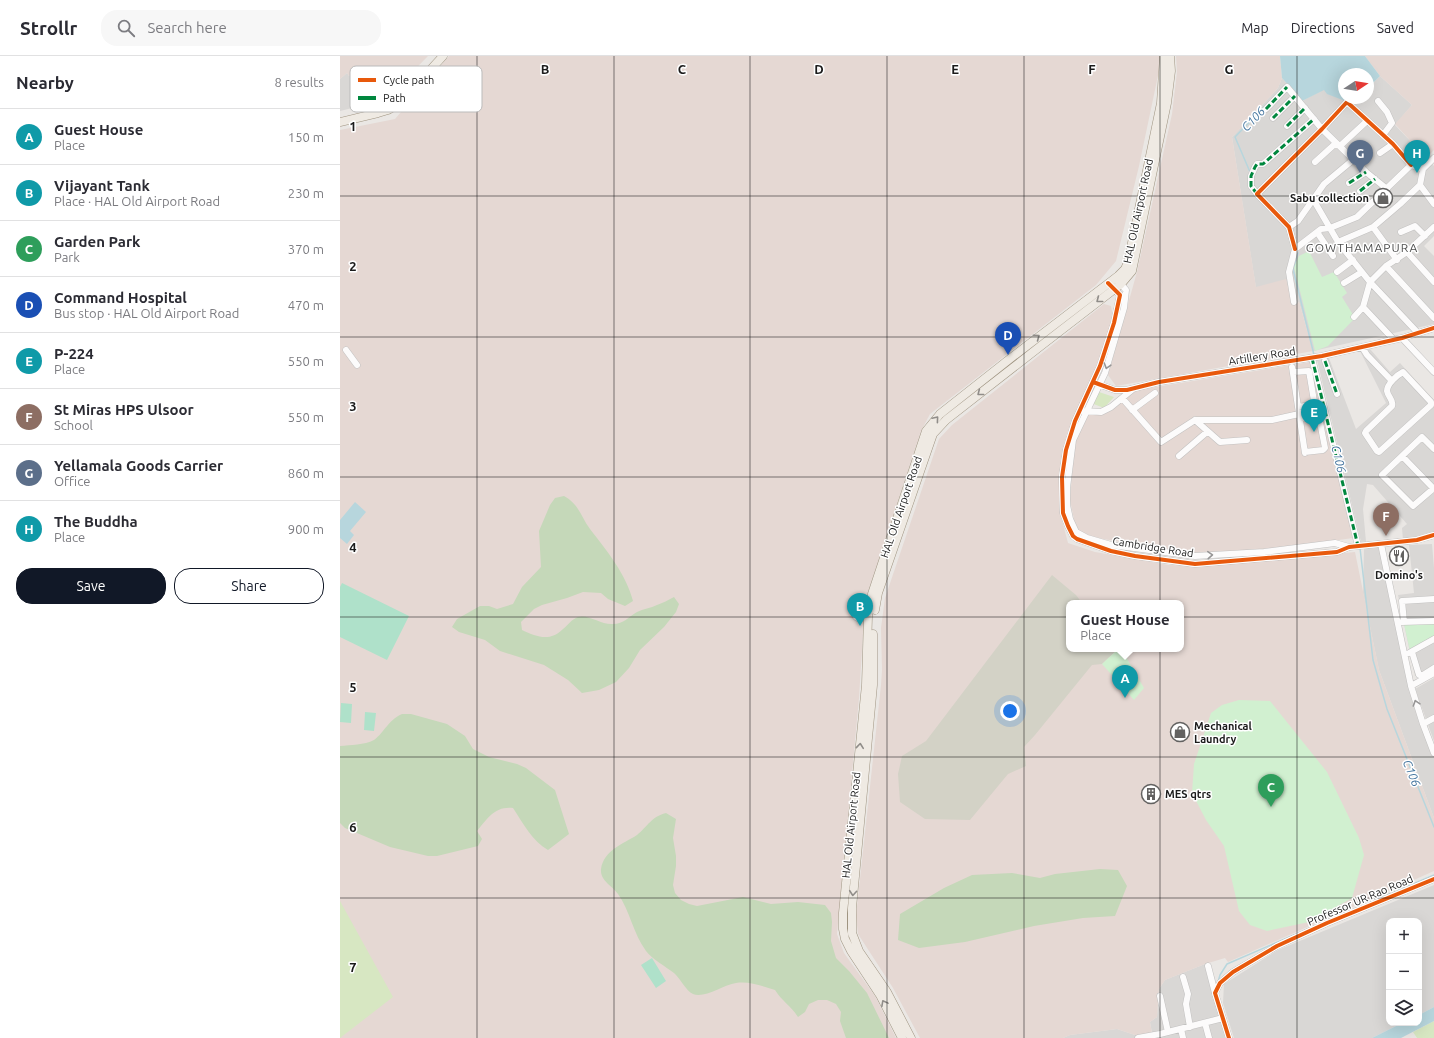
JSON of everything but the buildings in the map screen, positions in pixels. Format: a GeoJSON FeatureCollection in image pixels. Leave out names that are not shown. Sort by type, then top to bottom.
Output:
{"type":"FeatureCollection","features":[{"type":"Feature","properties":{"kind":"main road"},"geometry":{"type":"LineString","coordinates":[[427,66],[436,56]]}},
{"type":"Feature","properties":{"kind":"main road"},"geometry":{"type":"LineString","coordinates":[[434,66],[443,56]]}},
{"type":"Feature","properties":{"kind":"main road","name":"HAL Old Airport Road"},"geometry":{"type":"LineString","coordinates":[[1115,284],[1125,269],[1128,258],[1161,103],[1164,56]]}},
{"type":"Feature","properties":{"kind":"main road","name":"HAL Old Airport Road"},"geometry":{"type":"LineString","coordinates":[[902,1038],[880,995],[851,951],[842,929],[842,913],[866,685],[868,616],[926,431],[940,414],[1007,360],[1132,271],[1167,103],[1171,71],[1170,56]]}},
{"type":"Feature","properties":{"kind":"main road"},"geometry":{"type":"LineString","coordinates":[[340,117],[360,112]]}},
{"type":"Feature","properties":{"kind":"main road"},"geometry":{"type":"LineString","coordinates":[[340,122],[381,112]]}},
{"type":"Feature","properties":{"kind":"main road","name":"HAL Old Airport Road"},"geometry":{"type":"LineString","coordinates":[[875,595],[873,628],[873,685],[852,908],[852,932],[859,951],[887,992],[912,1038]]}},
{"type":"Feature","properties":{"kind":"street"},"geometry":{"type":"LineString","coordinates":[[1266,109],[1287,87],[1322,129],[1366,172],[1387,189]]}},
{"type":"Feature","properties":{"kind":"street"},"geometry":{"type":"LineString","coordinates":[[1273,118],[1295,96]]}},
{"type":"Feature","properties":{"kind":"street"},"geometry":{"type":"LineString","coordinates":[[1378,101],[1392,123],[1383,135]]}},
{"type":"Feature","properties":{"kind":"street"},"geometry":{"type":"LineString","coordinates":[[1257,194],[1347,102],[1383,135],[1411,165],[1423,169]]}},
{"type":"Feature","properties":{"kind":"street"},"geometry":{"type":"LineString","coordinates":[[1287,126],[1305,108]]}},
{"type":"Feature","properties":{"kind":"street"},"geometry":{"type":"LineString","coordinates":[[1294,302],[1289,272],[1295,249],[1290,226],[1257,194],[1251,186],[1250,176],[1257,164],[1263,164],[1314,119]]}},
{"type":"Feature","properties":{"kind":"street"},"geometry":{"type":"LineString","coordinates":[[1315,162],[1367,121]]}},
{"type":"Feature","properties":{"kind":"street"},"geometry":{"type":"LineString","coordinates":[[1380,153],[1392,144]]}},
{"type":"Feature","properties":{"kind":"street"},"geometry":{"type":"LineString","coordinates":[[1338,242],[1373,227],[1400,204],[1420,185],[1423,169],[1434,158]]}},
{"type":"Feature","properties":{"kind":"street"},"geometry":{"type":"LineString","coordinates":[[1290,226],[1298,221],[1313,199],[1333,176],[1354,159]]}},
{"type":"Feature","properties":{"kind":"street"},"geometry":{"type":"LineString","coordinates":[[1295,249],[1321,229],[1330,228],[1357,217],[1411,165]]}},
{"type":"Feature","properties":{"kind":"street"},"geometry":{"type":"LineString","coordinates":[[1348,183],[1366,172]]}},
{"type":"Feature","properties":{"kind":"street"},"geometry":{"type":"LineString","coordinates":[[1360,191],[1375,179]]}},
{"type":"Feature","properties":{"kind":"street"},"geometry":{"type":"LineString","coordinates":[[1420,185],[1434,204]]}},
{"type":"Feature","properties":{"kind":"street"},"geometry":{"type":"LineString","coordinates":[[1313,199],[1338,242],[1370,282],[1418,333]]}},
{"type":"Feature","properties":{"kind":"street"},"geometry":{"type":"LineString","coordinates":[[1401,232],[1415,226],[1425,236]]}},
{"type":"Feature","properties":{"kind":"street"},"geometry":{"type":"LineString","coordinates":[[1373,227],[1397,260]]}},
{"type":"Feature","properties":{"kind":"street"},"geometry":{"type":"LineString","coordinates":[[1354,317],[1363,307],[1370,282],[1386,266],[1407,252],[1434,227]]}},
{"type":"Feature","properties":{"kind":"street"},"geometry":{"type":"LineString","coordinates":[[1317,232],[1333,256]]}},
{"type":"Feature","properties":{"kind":"street"},"geometry":{"type":"LineString","coordinates":[[1407,252],[1434,282]]}},
{"type":"Feature","properties":{"kind":"street"},"geometry":{"type":"LineString","coordinates":[[1337,272],[1353,260]]}},
{"type":"Feature","properties":{"kind":"street"},"geometry":{"type":"LineString","coordinates":[[1386,266],[1434,318]]}},
{"type":"Feature","properties":{"kind":"street"},"geometry":{"type":"LineString","coordinates":[[1344,283],[1362,272]]}},
{"type":"Feature","properties":{"kind":"street","name":"Cambridge Road"},"geometry":{"type":"LineString","coordinates":[[1083,411],[1114,323],[1120,298],[1115,284]]}},
{"type":"Feature","properties":{"kind":"street","name":"Cambridge Road"},"geometry":{"type":"LineString","coordinates":[[1115,284],[1126,290],[1124,308],[1100,385],[1083,411],[1070,435],[1066,450],[1062,476],[1063,513],[1073,536],[1077,539],[1111,551],[1135,556],[1195,564],[1338,552],[1349,547],[1417,540],[1434,535]]}},
{"type":"Feature","properties":{"kind":"street"},"geometry":{"type":"LineString","coordinates":[[1363,307],[1394,340]]}},
{"type":"Feature","properties":{"kind":"street"},"geometry":{"type":"LineString","coordinates":[[1432,329],[1434,336]]}},
{"type":"Feature","properties":{"kind":"street","name":"Artillery Road"},"geometry":{"type":"LineString","coordinates":[[1093,382],[1115,390],[1127,390],[1158,382],[1312,358],[1394,340],[1432,329]]}},
{"type":"Feature","properties":{"kind":"street"},"geometry":{"type":"LineString","coordinates":[[1402,338],[1434,372]]}},
{"type":"Feature","properties":{"kind":"street"},"geometry":{"type":"LineString","coordinates":[[1364,346],[1367,355],[1392,381]]}},
{"type":"Feature","properties":{"kind":"street"},"geometry":{"type":"LineString","coordinates":[[346,350],[357,365]]}},
{"type":"Feature","properties":{"kind":"street"},"geometry":{"type":"LineString","coordinates":[[1312,358],[1358,546]]}},
{"type":"Feature","properties":{"kind":"street"},"geometry":{"type":"LineString","coordinates":[[1326,362],[1337,394]]}},
{"type":"Feature","properties":{"kind":"street"},"geometry":{"type":"LineString","coordinates":[[1122,398],[1161,442],[1195,420],[1272,420],[1300,416],[1319,417],[1326,448],[1323,450],[1305,453],[1300,416],[1298,407],[1292,370],[1308,371],[1314,401],[1312,405],[1298,407]]}},
{"type":"Feature","properties":{"kind":"street"},"geometry":{"type":"LineString","coordinates":[[1401,373],[1405,373],[1431,404],[1379,452],[1373,445],[1366,431],[1393,404],[1387,392],[1392,381],[1401,373]]}},
{"type":"Feature","properties":{"kind":"street","name":"Artillery Road"},"geometry":{"type":"LineString","coordinates":[[1083,411],[1101,412],[1134,388]]}},
{"type":"Feature","properties":{"kind":"street"},"geometry":{"type":"LineString","coordinates":[[1132,410],[1155,393]]}},
{"type":"Feature","properties":{"kind":"street"},"geometry":{"type":"LineString","coordinates":[[1195,420],[1220,442],[1247,440]]}},
{"type":"Feature","properties":{"kind":"street"},"geometry":{"type":"LineString","coordinates":[[1179,456],[1207,432]]}},
{"type":"Feature","properties":{"kind":"street"},"geometry":{"type":"LineString","coordinates":[[1402,456],[1434,488],[1414,506],[1382,475],[1402,456],[1422,437],[1434,449]]}},
{"type":"Feature","properties":{"kind":"street"},"geometry":{"type":"LineString","coordinates":[[1382,544],[1411,686],[1423,724],[1434,751]]}},
{"type":"Feature","properties":{"kind":"street"},"geometry":{"type":"LineString","coordinates":[[1404,622],[1402,601],[1434,599]]}},
{"type":"Feature","properties":{"kind":"street"},"geometry":{"type":"LineString","coordinates":[[1397,622],[1434,621]]}},
{"type":"Feature","properties":{"kind":"street"},"geometry":{"type":"LineString","coordinates":[[1405,656],[1434,639]]}},
{"type":"Feature","properties":{"kind":"street"},"geometry":{"type":"LineString","coordinates":[[1412,652],[1419,674],[1422,675],[1434,668]]}},
{"type":"Feature","properties":{"kind":"street"},"geometry":{"type":"LineString","coordinates":[[1411,686],[1434,673]]}},
{"type":"Feature","properties":{"kind":"street"},"geometry":{"type":"LineString","coordinates":[[1423,724],[1434,718]]}},
{"type":"Feature","properties":{"kind":"street","name":"Professor UR Rao Road"},"geometry":{"type":"LineString","coordinates":[[1215,993],[1220,983],[1233,972],[1277,946],[1327,923],[1434,879]]}},
{"type":"Feature","properties":{"kind":"street"},"geometry":{"type":"LineString","coordinates":[[1208,966],[1229,1038]]}},
{"type":"Feature","properties":{"kind":"street"},"geometry":{"type":"LineString","coordinates":[[1184,977],[1188,994],[1186,1004],[1190,1027]]}},
{"type":"Feature","properties":{"kind":"street"},"geometry":{"type":"LineString","coordinates":[[1160,996],[1168,1032]]}},
{"type":"Feature","properties":{"kind":"street"},"geometry":{"type":"LineString","coordinates":[[1138,1038],[1161,1036],[1168,1032],[1223,1018]]}},
{"type":"Feature","properties":{"kind":"street"},"geometry":{"type":"LineString","coordinates":[[1205,1023],[1209,1038]]}},
{"type":"Feature","properties":{"kind":"street"},"geometry":{"type":"LineString","coordinates":[[1181,1029],[1183,1038]]}},
{"type":"Feature","properties":{"kind":"shaded area"},"geometry":{"type":"Polygon","coordinates":[[[340,56],[428,56],[418,66],[350,66],[350,75],[349,76],[347,73],[340,79],[340,56]]]}},
{"type":"Feature","properties":{"kind":"shaded area"},"geometry":{"type":"Polygon","coordinates":[[[449,56],[1160,56],[1160,66],[1139,166],[1116,261],[1096,285],[930,414],[921,431],[865,601],[859,698],[837,934],[844,953],[875,996],[896,1038],[340,1038],[340,130],[395,119],[401,112],[482,112],[482,66],[440,66],[449,56]]]}},
{"type":"Feature","properties":{"kind":"shaded area"},"geometry":{"type":"Polygon","coordinates":[[[1176,56],[1280,56],[1282,78],[1278,88],[1232,137],[1256,287],[1286,279],[1293,305],[1299,302],[1313,351],[1116,386],[1108,375],[1137,272],[1172,114],[1177,72],[1176,56]]]}},
{"type":"Feature","properties":{"kind":"shaded area"},"geometry":{"type":"Polygon","coordinates":[[[1365,56],[1434,56],[1434,150],[1426,158],[1395,124],[1412,105],[1380,76],[1365,56]]]}},
{"type":"Feature","properties":{"kind":"shaded area"},"geometry":{"type":"Polygon","coordinates":[[[347,73],[349,76],[350,75],[350,109],[340,111],[340,79],[347,73]]]}},
{"type":"Feature","properties":{"kind":"shaded area"},"geometry":{"type":"Polygon","coordinates":[[[1380,76],[1412,105],[1395,125],[1434,166],[1434,236],[1424,246],[1434,256],[1434,324],[1313,351],[1299,302],[1293,305],[1256,288],[1232,137],[1278,88],[1282,78],[1302,101],[1324,89],[1338,96],[1338,104],[1374,104],[1374,82],[1380,76]]]}},
{"type":"Feature","properties":{"kind":"shaded area"},"geometry":{"type":"Polygon","coordinates":[[[1104,304],[1111,306],[1113,317],[1097,364],[1067,434],[1063,449],[1059,476],[1060,513],[1068,543],[1095,552],[1169,565],[1209,566],[1355,552],[1379,670],[1434,818],[1434,871],[1228,962],[1225,958],[1205,964],[1165,980],[1159,989],[1157,1017],[1150,1022],[1152,1034],[1135,1035],[1117,1029],[1070,1035],[1063,1038],[920,1038],[893,988],[858,934],[856,916],[881,685],[881,628],[885,598],[939,439],[952,425],[1104,304]]]}},
{"type":"Feature","properties":{"kind":"shaded area"},"geometry":{"type":"Polygon","coordinates":[[[1370,349],[1390,372],[1400,363],[1434,401],[1434,533],[1403,540],[1402,528],[1407,524],[1373,485],[1367,484],[1363,509],[1366,542],[1361,542],[1317,360],[1329,358],[1356,429],[1386,403],[1360,351],[1370,349]]]}},
{"type":"Feature","properties":{"kind":"shaded area"},"geometry":{"type":"Polygon","coordinates":[[[1310,362],[1353,538],[1289,547],[1195,554],[1085,536],[1076,529],[1070,500],[1075,438],[1089,414],[1104,413],[1137,390],[1310,362]]]}},
{"type":"Feature","properties":{"kind":"shaded area"},"geometry":{"type":"Polygon","coordinates":[[[1432,544],[1434,568],[1434,664],[1415,676],[1398,595],[1414,593],[1409,545],[1432,544]]]}},
{"type":"Feature","properties":{"kind":"shaded area"},"geometry":{"type":"Polygon","coordinates":[[[1380,547],[1422,725],[1434,756],[1434,818],[1379,670],[1363,593],[1364,548],[1380,547]]]}},
{"type":"Feature","properties":{"kind":"shaded area"},"geometry":{"type":"Polygon","coordinates":[[[1052,575],[1076,595],[1080,600],[1066,600],[1066,652],[1115,652],[1102,664],[1092,665],[1024,747],[1026,766],[1008,774],[970,820],[925,819],[900,802],[898,774],[902,756],[926,741],[1052,575]]]}},
{"type":"Feature","properties":{"kind":"shaded area"},"geometry":{"type":"Polygon","coordinates":[[[1434,678],[1434,741],[1415,689],[1434,678]]]}},
{"type":"Feature","properties":{"kind":"shaded area"},"geometry":{"type":"Polygon","coordinates":[[[1434,885],[1434,1007],[1422,1013],[1422,918],[1386,918],[1386,1026],[1396,1026],[1372,1038],[1234,1038],[1223,1003],[1224,984],[1278,950],[1434,885]]]}},
{"type":"Feature","properties":{"kind":"shaded area"},"geometry":{"type":"Polygon","coordinates":[[[1205,964],[1227,1038],[1063,1038],[1070,1035],[1117,1029],[1135,1035],[1152,1033],[1150,1022],[1157,1017],[1159,989],[1165,980],[1205,964]]]}},
{"type":"Feature","properties":{"kind":"green space"},"geometry":{"type":"Polygon","coordinates":[[[1309,251],[1322,277],[1334,272],[1347,293],[1342,297],[1355,318],[1328,346],[1315,351],[1294,267],[1299,256],[1309,251]]]}},
{"type":"Feature","properties":{"kind":"green space"},"geometry":{"type":"Polygon","coordinates":[[[1096,391],[1114,397],[1104,408],[1091,403],[1096,391]]]}},
{"type":"Feature","properties":{"kind":"green space"},"geometry":{"type":"Polygon","coordinates":[[[564,496],[576,507],[621,572],[633,601],[625,606],[608,599],[601,593],[583,592],[534,609],[521,622],[522,630],[533,635],[548,637],[558,633],[578,617],[582,616],[604,623],[617,624],[623,622],[637,612],[674,597],[679,604],[676,612],[664,627],[640,650],[629,668],[616,682],[599,690],[582,693],[568,680],[544,665],[500,651],[485,640],[459,632],[452,627],[457,619],[480,606],[489,606],[497,609],[513,604],[522,587],[541,567],[539,531],[550,505],[555,498],[564,496]]]}},
{"type":"Feature","properties":{"kind":"green space"},"geometry":{"type":"Polygon","coordinates":[[[342,583],[409,616],[387,660],[340,637],[340,587],[342,583]]]}},
{"type":"Feature","properties":{"kind":"green space"},"geometry":{"type":"Polygon","coordinates":[[[1434,623],[1434,637],[1410,651],[1404,624],[1434,623]]]}},
{"type":"Feature","properties":{"kind":"green space"},"geometry":{"type":"Polygon","coordinates":[[[1115,652],[1121,652],[1126,657],[1144,688],[1134,700],[1102,664],[1115,652]]]}},
{"type":"Feature","properties":{"kind":"green space"},"geometry":{"type":"Polygon","coordinates":[[[1239,700],[1270,701],[1327,772],[1359,838],[1364,855],[1352,898],[1309,922],[1267,931],[1250,925],[1239,911],[1224,846],[1206,820],[1192,793],[1194,764],[1211,713],[1222,705],[1239,700]]]}},
{"type":"Feature","properties":{"kind":"green space"},"geometry":{"type":"Polygon","coordinates":[[[341,703],[352,704],[351,723],[340,722],[341,703]]]}},
{"type":"Feature","properties":{"kind":"green space"},"geometry":{"type":"Polygon","coordinates":[[[365,712],[376,713],[374,731],[364,730],[365,712]]]}},
{"type":"Feature","properties":{"kind":"green space"},"geometry":{"type":"Polygon","coordinates":[[[402,714],[411,714],[447,724],[465,736],[473,749],[489,757],[517,764],[526,768],[555,790],[569,834],[548,850],[537,842],[524,826],[513,808],[507,808],[501,809],[492,814],[477,831],[482,839],[478,846],[437,856],[428,856],[390,847],[345,828],[340,823],[340,746],[362,744],[374,740],[381,734],[389,723],[402,714]]]}},
{"type":"Feature","properties":{"kind":"green space"},"geometry":{"type":"Polygon","coordinates":[[[666,813],[676,819],[673,838],[676,866],[673,885],[675,893],[681,900],[697,906],[743,897],[771,904],[798,902],[825,905],[831,913],[831,941],[836,958],[867,993],[889,1038],[846,1038],[840,1021],[841,1012],[836,1004],[827,1000],[818,1000],[809,1004],[805,1012],[798,1017],[775,990],[756,984],[736,983],[703,995],[693,994],[674,973],[646,951],[638,937],[626,908],[616,891],[602,877],[601,869],[603,862],[610,852],[637,835],[653,819],[666,813]]]}},
{"type":"Feature","properties":{"kind":"green space"},"geometry":{"type":"Polygon","coordinates":[[[1100,869],[1118,870],[1127,886],[1115,916],[1083,918],[1034,926],[965,942],[919,948],[898,940],[900,914],[944,888],[972,875],[1012,873],[1040,878],[1055,874],[1100,869]]]}},
{"type":"Feature","properties":{"kind":"green space"},"geometry":{"type":"Polygon","coordinates":[[[340,901],[393,997],[340,1038],[340,901]]]}},
{"type":"Feature","properties":{"kind":"green space"},"geometry":{"type":"Polygon","coordinates":[[[652,958],[666,981],[656,988],[641,965],[652,958]]]}},
{"type":"Feature","properties":{"kind":"green space"},"geometry":{"type":"Polygon","coordinates":[[[1434,1021],[1434,1038],[1417,1038],[1413,1032],[1434,1021]]]}},
{"type":"Feature","properties":{"kind":"water"},"geometry":{"type":"Polygon","coordinates":[[[1280,56],[1365,56],[1374,68],[1338,68],[1338,98],[1327,94],[1324,90],[1302,101],[1282,78],[1280,56]]]}},
{"type":"Feature","properties":{"kind":"water"},"geometry":{"type":"Polygon","coordinates":[[[1374,68],[1380,76],[1374,82],[1374,68]]]}},
{"type":"Feature","properties":{"kind":"water"},"geometry":{"type":"Polygon","coordinates":[[[355,502],[366,512],[350,531],[354,535],[347,544],[340,538],[340,520],[355,502]]]}},
{"type":"Feature","properties":{"kind":"water"},"geometry":{"type":"Polygon","coordinates":[[[1434,1007],[1434,1021],[1401,1038],[1372,1038],[1396,1026],[1422,1026],[1422,1013],[1434,1007]]]}},
{"type":"Feature","properties":{"kind":"waterway","name":"C106"},"geometry":{"type":"LineString","coordinates":[[1250,172],[1235,137],[1264,107]]}},
{"type":"Feature","properties":{"kind":"waterway","name":"C106"},"geometry":{"type":"LineString","coordinates":[[1297,250],[1298,253],[1293,269],[1314,355]]}},
{"type":"Feature","properties":{"kind":"waterway","name":"C106"},"geometry":{"type":"LineString","coordinates":[[1360,548],[1373,660],[1387,709],[1434,827]]}},
{"type":"Feature","properties":{"kind":"waterway","name":"C106"},"geometry":{"type":"LineString","coordinates":[[1371,902],[1434,875]]}},
{"type":"Feature","properties":{"kind":"waterway","name":"C106"},"geometry":{"type":"LineString","coordinates":[[1218,982],[1220,975],[1227,964],[1294,935]]}},
{"type":"Feature","properties":{"kind":"marked path"},"geometry":{"type":"LineString","coordinates":[[1266,109],[1287,87]]}},
{"type":"Feature","properties":{"kind":"marked path"},"geometry":{"type":"LineString","coordinates":[[1273,118],[1295,96]]}},
{"type":"Feature","properties":{"kind":"marked path"},"geometry":{"type":"LineString","coordinates":[[1287,126],[1305,108]]}},
{"type":"Feature","properties":{"kind":"marked path"},"geometry":{"type":"LineString","coordinates":[[1257,194],[1251,186],[1251,176],[1257,164],[1263,164],[1314,119]]}},
{"type":"Feature","properties":{"kind":"marked path"},"geometry":{"type":"LineString","coordinates":[[1349,183],[1366,172]]}},
{"type":"Feature","properties":{"kind":"marked path"},"geometry":{"type":"LineString","coordinates":[[1360,191],[1375,179]]}},
{"type":"Feature","properties":{"kind":"marked path"},"geometry":{"type":"LineString","coordinates":[[1312,358],[1358,546]]}},
{"type":"Feature","properties":{"kind":"marked path"},"geometry":{"type":"LineString","coordinates":[[1325,361],[1337,394]]}},
{"type":"Feature","properties":{"kind":"cycle path"},"geometry":{"type":"LineString","coordinates":[[1295,249],[1289,227],[1257,194],[1347,102],[1393,144],[1411,165]]}},
{"type":"Feature","properties":{"kind":"cycle path"},"geometry":{"type":"LineString","coordinates":[[1108,283],[1120,295],[1114,323],[1100,366],[1075,421],[1066,450],[1062,477],[1063,513],[1073,536],[1077,539],[1111,551],[1135,556],[1195,564],[1337,552],[1349,547],[1417,540],[1434,535]]}},
{"type":"Feature","properties":{"kind":"cycle path"},"geometry":{"type":"LineString","coordinates":[[1093,382],[1115,390],[1127,390],[1159,382],[1322,356],[1402,338],[1434,328]]}},
{"type":"Feature","properties":{"kind":"cycle path"},"geometry":{"type":"LineString","coordinates":[[1229,1038],[1215,993],[1220,983],[1233,972],[1277,946],[1327,923],[1434,879]]}},
{"type":"Feature","properties":{"kind":"place","name":"Yellamala Goods Carrier"},"geometry":{"type":"Point","coordinates":[1360,173]}},
{"type":"Feature","properties":{"kind":"place","name":"The Buddha"},"geometry":{"type":"Point","coordinates":[1417,173]}},
{"type":"Feature","properties":{"kind":"place","name":"Sabu collection"},"geometry":{"type":"Point","coordinates":[1383,198]}},
{"type":"Feature","properties":{"kind":"place","name":"Command Hospital"},"geometry":{"type":"Point","coordinates":[1008,355]}},
{"type":"Feature","properties":{"kind":"place","name":"P-224"},"geometry":{"type":"Point","coordinates":[1314,432]}},
{"type":"Feature","properties":{"kind":"place","name":"St Miras HPS Ulsoor"},"geometry":{"type":"Point","coordinates":[1386,536]}},
{"type":"Feature","properties":{"kind":"place","name":"Domino's"},"geometry":{"type":"Point","coordinates":[1399,556]}},
{"type":"Feature","properties":{"kind":"place","name":"Vijayant Tank"},"geometry":{"type":"Point","coordinates":[860,626]}},
{"type":"Feature","properties":{"kind":"place","name":"Guest House"},"geometry":{"type":"Point","coordinates":[1125,698]}},
{"type":"Feature","properties":{"kind":"place","name":"Mechanical Laundry"},"geometry":{"type":"Point","coordinates":[1180,732]}},
{"type":"Feature","properties":{"kind":"place","name":"MES qtrs"},"geometry":{"type":"Point","coordinates":[1151,794]}},
{"type":"Feature","properties":{"kind":"place","name":"Garden Park"},"geometry":{"type":"Point","coordinates":[1271,807]}},
{"type":"Feature","properties":{"kind":"district","name":"GOWTHAMAPURA"},"geometry":{"type":"Point","coordinates":[1362,247]}}]}
